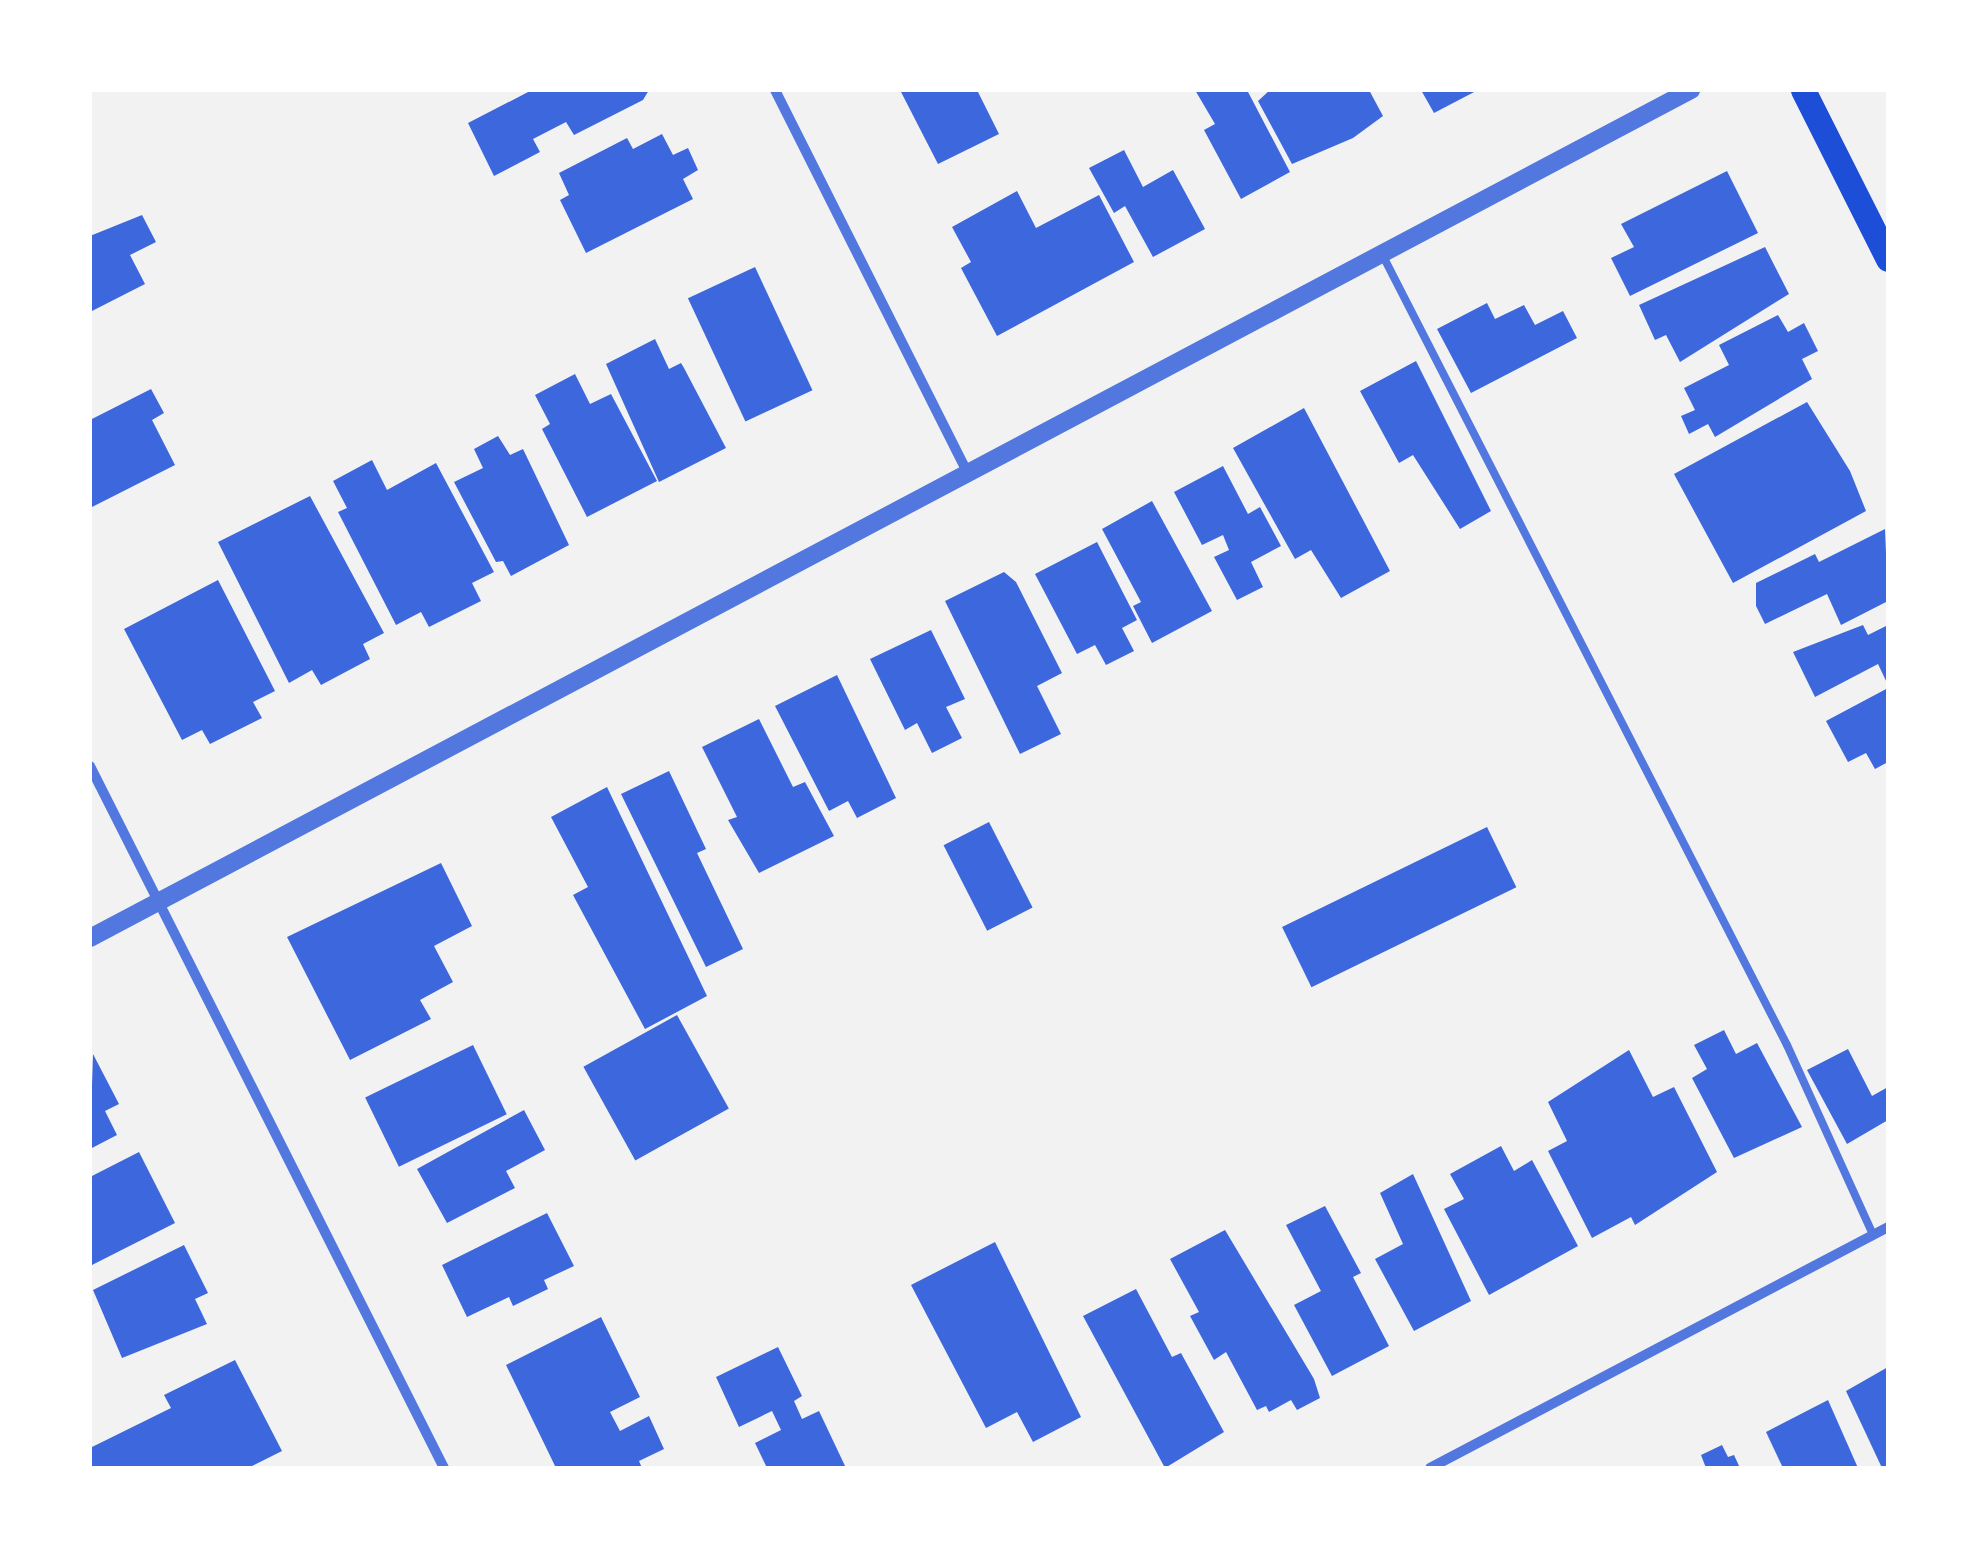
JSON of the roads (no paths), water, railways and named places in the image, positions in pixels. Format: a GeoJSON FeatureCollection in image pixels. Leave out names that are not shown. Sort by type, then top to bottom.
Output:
{"type":"FeatureCollection","features":[{"type":"Feature","properties":{"kind":"main road"},"geometry":{"type":"LineString","coordinates":[[1803,90],[1888,260]]}},
{"type":"Feature","properties":{"kind":"street"},"geometry":{"type":"LineString","coordinates":[[775,90],[968,475]]}},
{"type":"Feature","properties":{"kind":"street"},"geometry":{"type":"LineString","coordinates":[[90,938],[1691,90]]}},
{"type":"Feature","properties":{"kind":"street"},"geometry":{"type":"LineString","coordinates":[[90,766],[444,1468]]}},
{"type":"Feature","properties":{"kind":"street"},"geometry":{"type":"LineString","coordinates":[[1430,1468],[1888,1228]]}},
{"type":"Feature","properties":{"kind":"lane"},"geometry":{"type":"LineString","coordinates":[[1382,255],[1788,1045],[1873,1235]]}}]}
